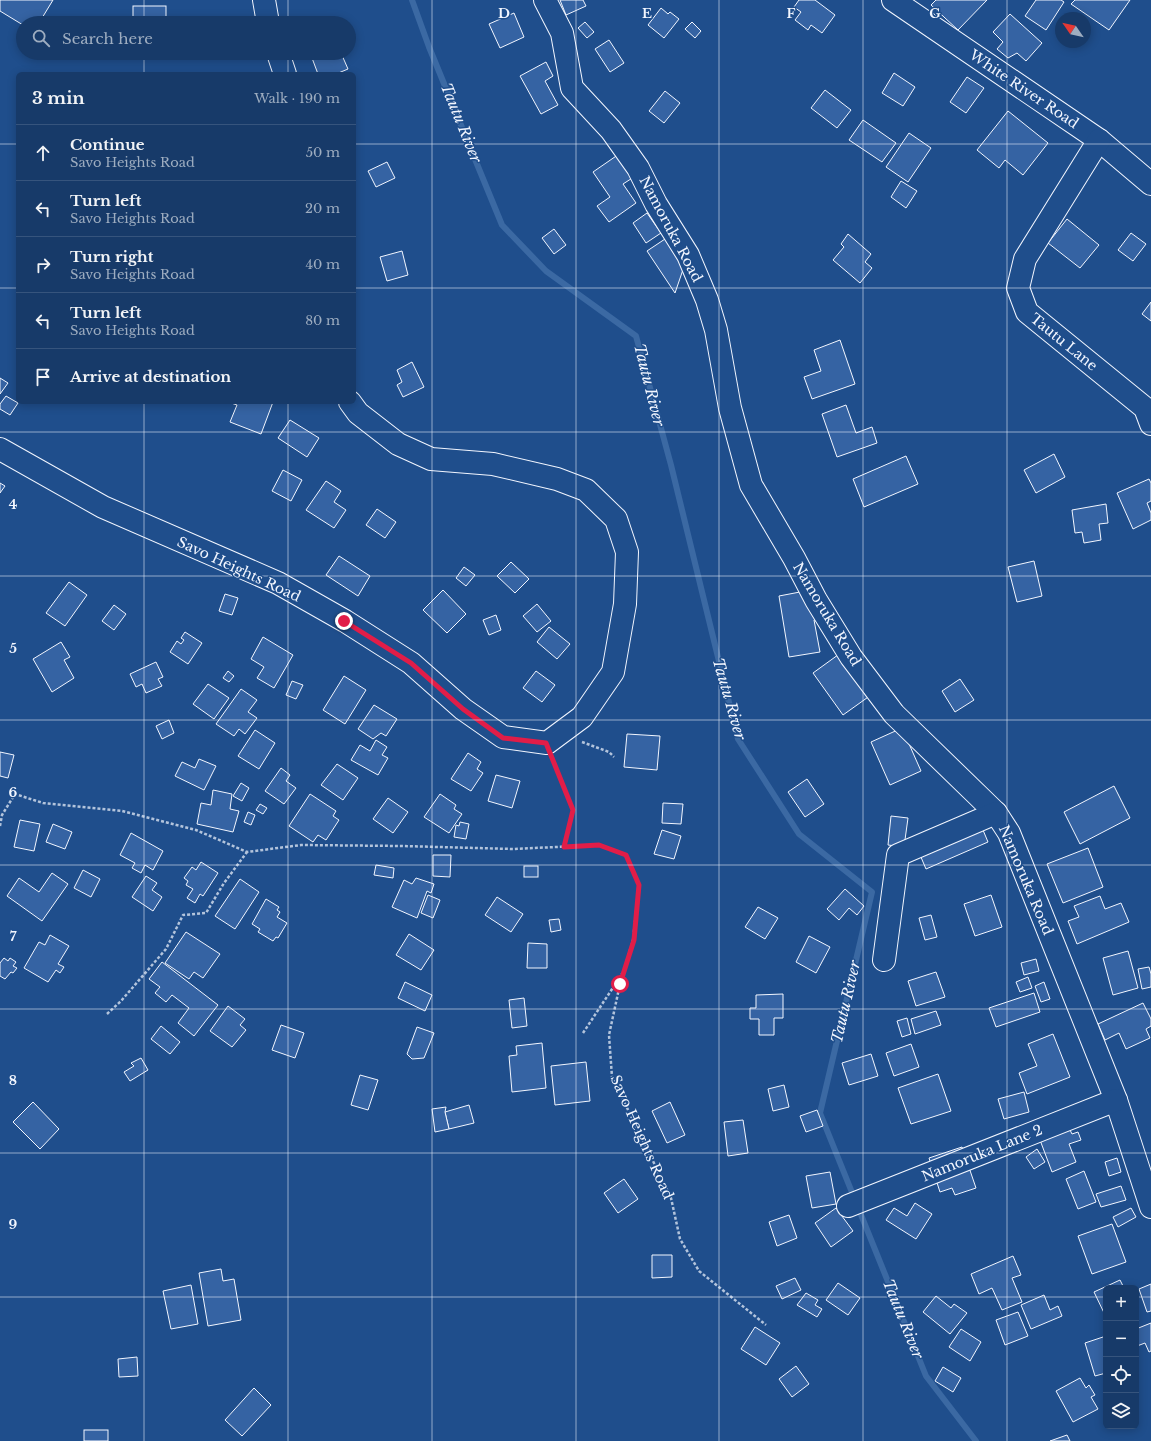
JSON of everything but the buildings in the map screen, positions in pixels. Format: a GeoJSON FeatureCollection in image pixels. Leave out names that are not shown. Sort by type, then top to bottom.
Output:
{"type":"FeatureCollection","features":[{"type":"Feature","properties":{"kind":"street"},"geometry":{"type":"LineString","coordinates":[[264,0],[267,16]]}},
{"type":"Feature","properties":{"kind":"street","name":"Namoruka Road"},"geometry":{"type":"LineString","coordinates":[[545,0],[562,33],[572,88],[611,130],[638,168],[656,204],[688,255],[707,300],[716,330],[730,408],[751,485],[794,558],[816,600],[851,657],[894,714],[996,813],[1009,833],[1116,1100],[1151,1207]]}},
{"type":"Feature","properties":{"kind":"street","name":"White River Road"},"geometry":{"type":"LineString","coordinates":[[907,4],[1099,140],[1151,184]]}},
{"type":"Feature","properties":{"kind":"street"},"geometry":{"type":"LineString","coordinates":[[280,60],[284,72]]}},
{"type":"Feature","properties":{"kind":"street","name":"Tautu Lane"},"geometry":{"type":"LineString","coordinates":[[1099,140],[1025,259],[1018,288],[1027,312],[1145,408],[1151,424]]}},
{"type":"Feature","properties":{"kind":"street"},"geometry":{"type":"LineString","coordinates":[[351,404],[358,413],[398,444],[431,459],[493,464],[557,479],[586,490],[616,519],[627,552],[625,604],[613,672],[582,717],[553,739]]}},
{"type":"Feature","properties":{"kind":"street","name":"Savo Heights Road"},"geometry":{"type":"LineString","coordinates":[[0,449],[103,507],[278,583],[338,617],[411,663],[463,709],[503,738],[553,739]]}},
{"type":"Feature","properties":{"kind":"street"},"geometry":{"type":"LineString","coordinates":[[884,960],[898,855],[996,813]]}},
{"type":"Feature","properties":{"kind":"street","name":"Namoruka Lane 2"},"geometry":{"type":"LineString","coordinates":[[848,1206],[1116,1100]]}},
{"type":"Feature","properties":{"kind":"path"},"geometry":{"type":"LineString","coordinates":[[564,847],[573,810],[553,739],[609,752],[614,757]]}},
{"type":"Feature","properties":{"kind":"path"},"geometry":{"type":"LineString","coordinates":[[0,826],[2,815],[15,794],[43,803],[122,812],[196,830],[247,852],[224,883],[206,913],[183,915],[166,949],[121,1001],[107,1014]]}},
{"type":"Feature","properties":{"kind":"path","name":"Savo Heights Road"},"geometry":{"type":"LineString","coordinates":[[247,852],[301,846],[402,846],[513,849],[599,845],[626,855],[639,885],[634,940],[620,984],[609,1035],[612,1077],[671,1198],[680,1238],[699,1271],[766,1325]]}},
{"type":"Feature","properties":{"kind":"path"},"geometry":{"type":"LineString","coordinates":[[583,1033],[624,970]]}},
{"type":"Feature","properties":{"kind":"waterway","name":"Tautu River"},"geometry":{"type":"LineString","coordinates":[[412,0],[429,47],[502,225],[546,271],[636,336],[671,465],[738,739],[799,834],[872,892],[820,1113],[926,1376],[976,1441]]}},
{"type":"Feature","properties":{"kind":"route"},"geometry":{"type":"LineString","coordinates":[[344,621],[411,663],[463,709],[503,738],[546,743],[573,810],[564,847],[599,845],[626,855],[639,885],[634,940],[620,984]]}}]}
